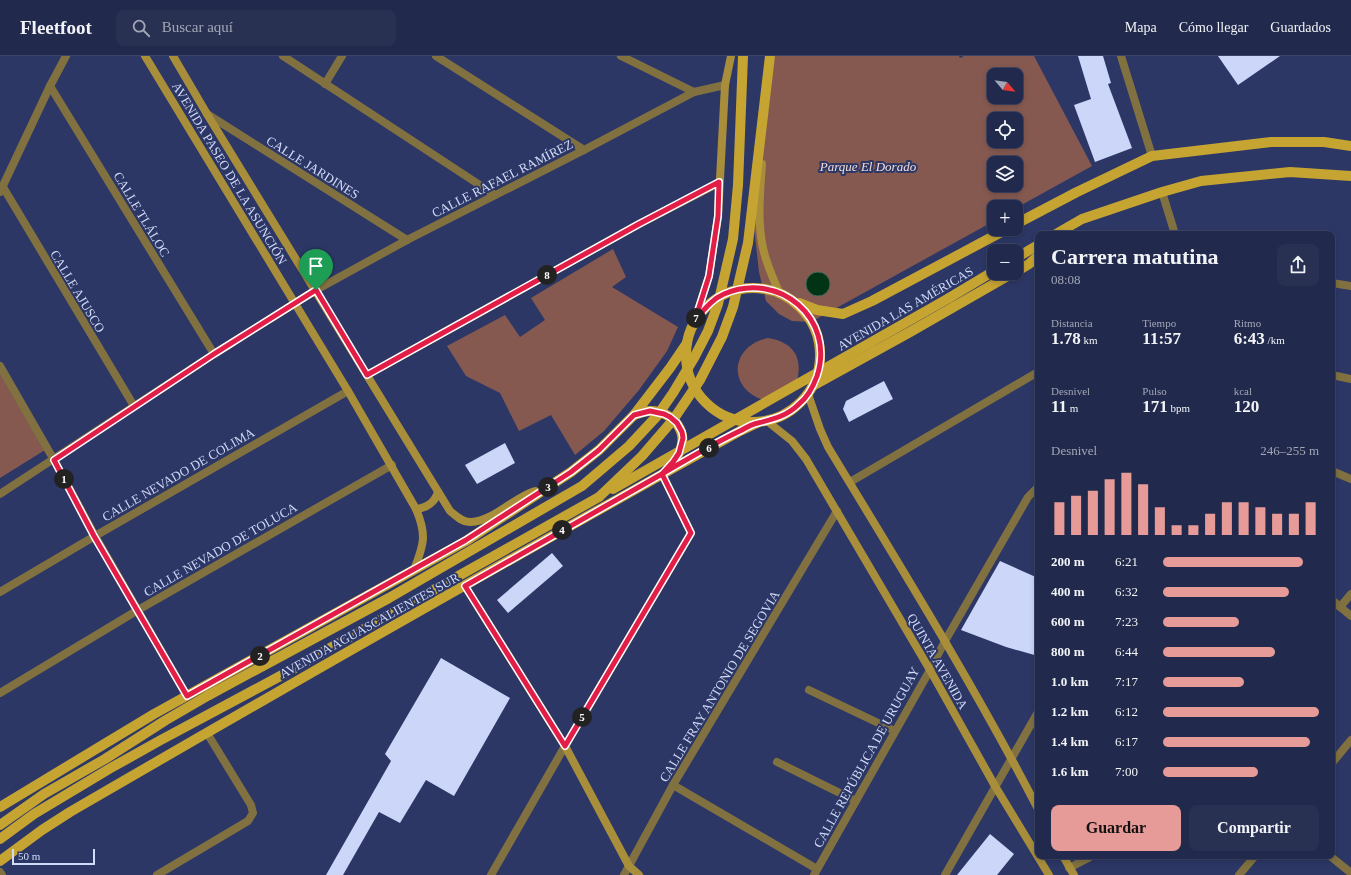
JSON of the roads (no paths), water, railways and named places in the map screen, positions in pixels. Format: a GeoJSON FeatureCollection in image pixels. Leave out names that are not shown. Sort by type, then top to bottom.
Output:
{"type":"FeatureCollection","features":[{"type":"Feature","properties":{"kind":"main road","name":"AVENIDA AGUASCALIENTES SUR"},"geometry":{"type":"LineString","coordinates":[[0,824],[44,794],[105,759],[166,720],[389,598],[582,486],[630,446],[674,393],[708,331],[718,304],[734,239],[738,185],[743,56]]}},
{"type":"Feature","properties":{"kind":"main road","name":"AVENIDA AGUASCALIENTES SUR"},"geometry":{"type":"LineString","coordinates":[[0,839],[44,807],[159,741],[284,674],[599,497],[642,456],[673,420],[700,380],[722,337],[733,307],[748,242],[770,56]]}},
{"type":"Feature","properties":{"kind":"main road"},"geometry":{"type":"LineString","coordinates":[[1023,220],[1077,192],[1152,156],[1271,142],[1324,142],[1351,146]]}},
{"type":"Feature","properties":{"kind":"main road"},"geometry":{"type":"LineString","coordinates":[[1061,231],[1082,219],[1162,192],[1201,181],[1290,172],[1351,176]]}},
{"type":"Feature","properties":{"kind":"main road"},"geometry":{"type":"LineString","coordinates":[[1068,231],[1082,219]]}},
{"type":"Feature","properties":{"kind":"main road","name":"AVENIDA LAS AMÉRICAS"},"geometry":{"type":"LineString","coordinates":[[872,301],[994,236]]}},
{"type":"Feature","properties":{"kind":"main road"},"geometry":{"type":"LineString","coordinates":[[1023,254],[1035,247]]}},
{"type":"Feature","properties":{"kind":"main road"},"geometry":{"type":"LineString","coordinates":[[1023,268],[1035,259]]}},
{"type":"Feature","properties":{"kind":"main road","name":"AVENIDA LAS AMÉRICAS"},"geometry":{"type":"LineString","coordinates":[[599,497],[950,298],[987,275]]}},
{"type":"Feature","properties":{"kind":"main road","name":"AVENIDA AGUASCALIENTES SUR"},"geometry":{"type":"LineString","coordinates":[[814,385],[1001,280]]}},
{"type":"Feature","properties":{"kind":"main road","name":"AVENIDA AGUASCALIENTES SUR"},"geometry":{"type":"LineString","coordinates":[[762,422],[742,422],[727,418],[702,400],[694,387],[688,373],[686,358],[687,343],[695,320],[708,305],[723,294],[741,288],[761,287],[779,292],[796,302],[817,310],[843,314],[872,301]]}},
{"type":"Feature","properties":{"kind":"main road","name":"AVENIDA AGUASCALIENTES SUR"},"geometry":{"type":"LineString","coordinates":[[0,860],[70,812],[662,474],[740,431],[762,422],[779,418],[790,412],[800,404],[814,385],[820,367],[821,349],[817,331],[808,315],[796,302]]}},
{"type":"Feature","properties":{"kind":"main road","name":"AVENIDA AGUASCALIENTES SUR"},"geometry":{"type":"LineString","coordinates":[[0,807],[154,714],[466,540],[571,472],[599,450],[634,415],[666,374],[687,343]]}},
{"type":"Feature","properties":{"kind":"main road"},"geometry":{"type":"LineString","coordinates":[[634,415],[650,411],[664,414],[677,423],[682,432],[683,438],[679,453],[662,474]]}},
{"type":"Feature","properties":{"kind":"street"},"geometry":{"type":"LineString","coordinates":[[1,190],[50,86],[66,56]]}},
{"type":"Feature","properties":{"kind":"street","name":"AVENIDA PASEO DE LA ASUNCIÓN"},"geometry":{"type":"LineString","coordinates":[[145,56],[348,391],[416,509],[421,520],[424,536],[422,549],[414,570]]}},
{"type":"Feature","properties":{"kind":"street","name":"AVENIDA PASEO DE LA ASUNCIÓN"},"geometry":{"type":"LineString","coordinates":[[173,56],[450,511],[458,518],[470,522],[485,518],[533,492],[544,490]]}},
{"type":"Feature","properties":{"kind":"street"},"geometry":{"type":"LineString","coordinates":[[282,56],[495,195]]}},
{"type":"Feature","properties":{"kind":"street"},"geometry":{"type":"LineString","coordinates":[[325,84],[342,56]]}},
{"type":"Feature","properties":{"kind":"street"},"geometry":{"type":"LineString","coordinates":[[436,56],[584,150]]}},
{"type":"Feature","properties":{"kind":"street"},"geometry":{"type":"LineString","coordinates":[[621,56],[694,92]]}},
{"type":"Feature","properties":{"kind":"street","name":"AVENIDA AGUASCALIENTES SUR"},"geometry":{"type":"LineString","coordinates":[[695,320],[709,276],[718,216],[725,85],[731,56]]}},
{"type":"Feature","properties":{"kind":"street"},"geometry":{"type":"LineString","coordinates":[[775,56],[762,164],[759,210],[763,248],[779,292]]}},
{"type":"Feature","properties":{"kind":"street"},"geometry":{"type":"LineString","coordinates":[[1122,56],[1152,156]]}},
{"type":"Feature","properties":{"kind":"street","name":"CALLE RAFAEL RAMÍREZ"},"geometry":{"type":"LineString","coordinates":[[0,494],[214,354],[316,290],[407,240],[694,92],[725,85]]}},
{"type":"Feature","properties":{"kind":"street","name":"CALLE TLÁLOC"},"geometry":{"type":"LineString","coordinates":[[50,86],[214,354]]}},
{"type":"Feature","properties":{"kind":"street","name":"CALLE JARDINES"},"geometry":{"type":"LineString","coordinates":[[207,114],[407,240]]}},
{"type":"Feature","properties":{"kind":"street"},"geometry":{"type":"LineString","coordinates":[[367,375],[639,224],[719,182]]}},
{"type":"Feature","properties":{"kind":"street","name":"CALLE AJUSCO"},"geometry":{"type":"LineString","coordinates":[[1,190],[134,406]]}},
{"type":"Feature","properties":{"kind":"street"},"geometry":{"type":"LineString","coordinates":[[1162,192],[1174,231]]}},
{"type":"Feature","properties":{"kind":"street"},"geometry":{"type":"LineString","coordinates":[[1335,283],[1351,286]]}},
{"type":"Feature","properties":{"kind":"street"},"geometry":{"type":"LineString","coordinates":[[0,366],[54,460],[94,536],[187,696]]}},
{"type":"Feature","properties":{"kind":"street"},"geometry":{"type":"LineString","coordinates":[[850,482],[1035,374]]}},
{"type":"Feature","properties":{"kind":"street"},"geometry":{"type":"LineString","coordinates":[[1335,376],[1351,379]]}},
{"type":"Feature","properties":{"kind":"street","name":"CALLE NEVADO DE COLIMA"},"geometry":{"type":"LineString","coordinates":[[0,592],[94,536],[348,391]]}},
{"type":"Feature","properties":{"kind":"street","name":"QUINTA AVENIDA"},"geometry":{"type":"LineString","coordinates":[[808,394],[820,430],[828,447],[945,641],[1012,759],[1035,803]]}},
{"type":"Feature","properties":{"kind":"street","name":"QUINTA AVENIDA"},"geometry":{"type":"LineString","coordinates":[[762,422],[792,441],[806,459],[930,670],[995,786],[1035,852]]}},
{"type":"Feature","properties":{"kind":"street","name":"CALLE NEVADO DE TOLUCA"},"geometry":{"type":"LineString","coordinates":[[0,693],[138,610],[392,465]]}},
{"type":"Feature","properties":{"kind":"street"},"geometry":{"type":"LineString","coordinates":[[1335,472],[1351,479]]}},
{"type":"Feature","properties":{"kind":"street"},"geometry":{"type":"LineString","coordinates":[[491,875],[565,746],[691,533],[662,474]]}},
{"type":"Feature","properties":{"kind":"street","name":"CALLE REPÚBLICA DE URUGUAY"},"geometry":{"type":"LineString","coordinates":[[816,872],[945,641],[1028,497],[1035,490]]}},
{"type":"Feature","properties":{"kind":"street"},"geometry":{"type":"LineString","coordinates":[[416,509],[430,504],[436,498],[438,492]]}},
{"type":"Feature","properties":{"kind":"street","name":"CALLE FRAY ANTONIO DE SEGOVIA"},"geometry":{"type":"LineString","coordinates":[[624,875],[673,786],[837,511]]}},
{"type":"Feature","properties":{"kind":"street"},"geometry":{"type":"LineString","coordinates":[[465,586],[565,746],[629,866],[639,875]]}},
{"type":"Feature","properties":{"kind":"street"},"geometry":{"type":"LineString","coordinates":[[1340,607],[1351,594]]}},
{"type":"Feature","properties":{"kind":"street"},"geometry":{"type":"LineString","coordinates":[[1335,603],[1351,616]]}},
{"type":"Feature","properties":{"kind":"street"},"geometry":{"type":"LineString","coordinates":[[809,690],[895,731]]}},
{"type":"Feature","properties":{"kind":"street"},"geometry":{"type":"LineString","coordinates":[[945,875],[1035,717]]}},
{"type":"Feature","properties":{"kind":"street"},"geometry":{"type":"LineString","coordinates":[[158,875],[248,821],[253,813],[251,805],[207,733]]}},
{"type":"Feature","properties":{"kind":"street"},"geometry":{"type":"LineString","coordinates":[[1335,759],[1351,740]]}},
{"type":"Feature","properties":{"kind":"street"},"geometry":{"type":"LineString","coordinates":[[777,762],[856,801]]}},
{"type":"Feature","properties":{"kind":"street"},"geometry":{"type":"LineString","coordinates":[[673,786],[816,872]]}},
{"type":"Feature","properties":{"kind":"street","name":"QUINTA AVENIDA"},"geometry":{"type":"LineString","coordinates":[[1039,859],[1049,875]]}},
{"type":"Feature","properties":{"kind":"street"},"geometry":{"type":"LineString","coordinates":[[1064,859],[1071,872],[1088,859]]}},
{"type":"Feature","properties":{"kind":"street"},"geometry":{"type":"LineString","coordinates":[[1239,875],[1252,859]]}},
{"type":"Feature","properties":{"kind":"street"},"geometry":{"type":"LineString","coordinates":[[1334,859],[1351,874]]}},
{"type":"Feature","properties":{"kind":"park label","name":"Parque El Dorado"},"geometry":{"type":"Point","coordinates":[868,166]}}]}
